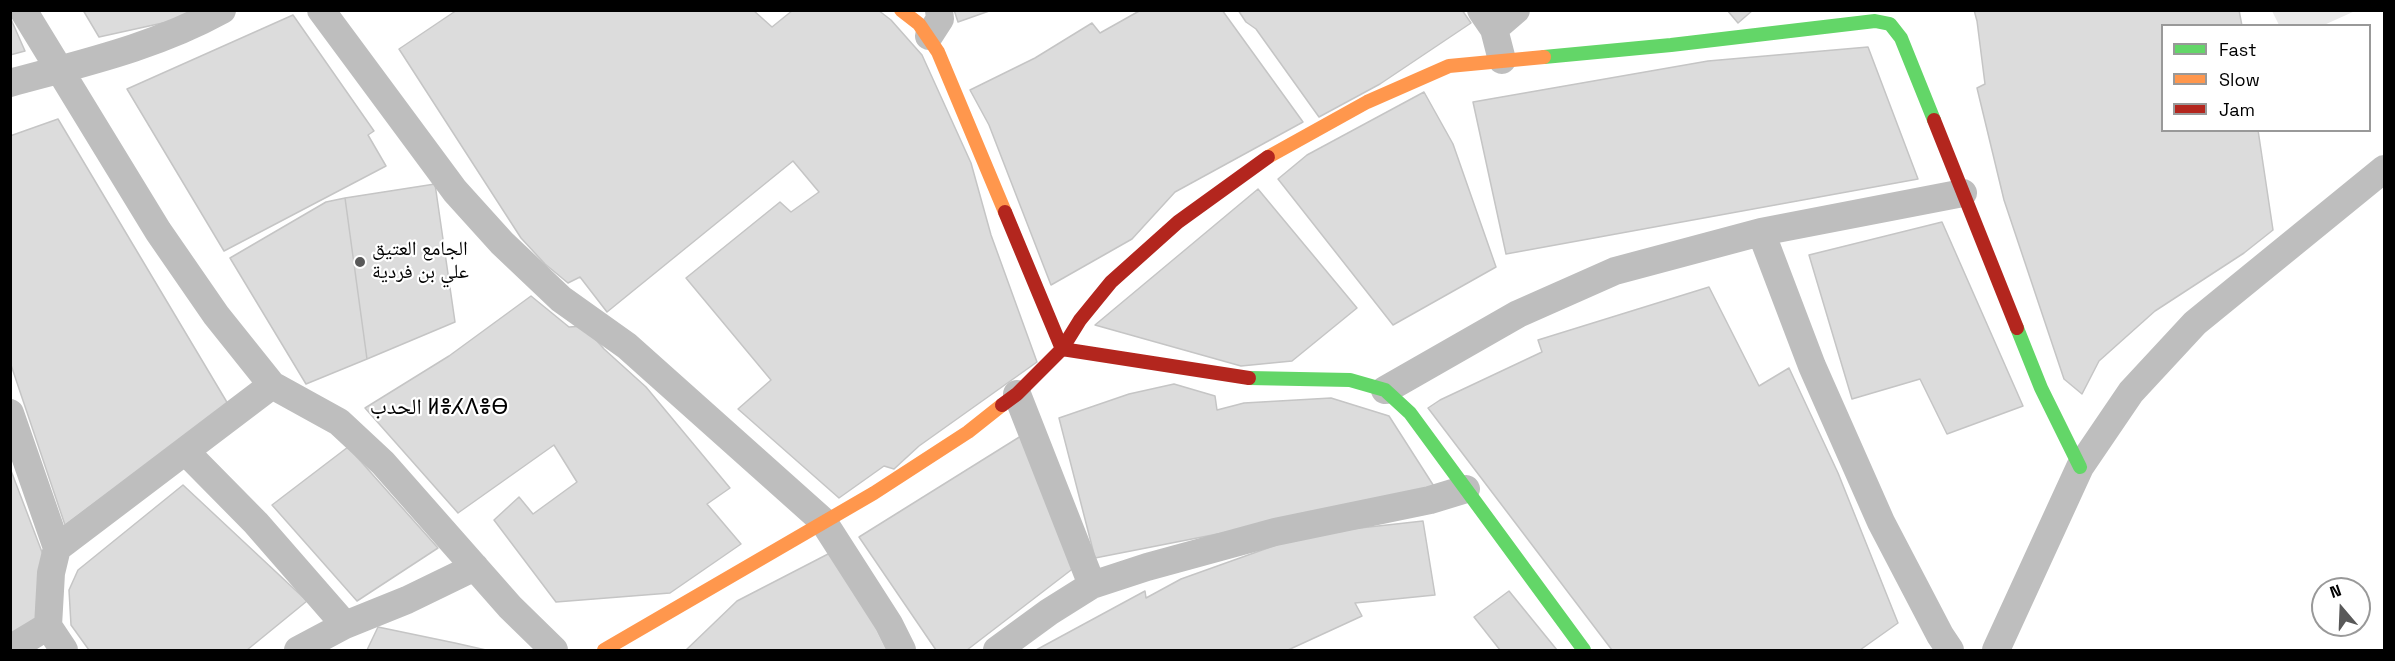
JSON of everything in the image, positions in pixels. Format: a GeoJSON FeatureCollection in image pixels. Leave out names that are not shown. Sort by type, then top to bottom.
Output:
{"type":"FeatureCollection","features":[{"type":"Feature","properties":{"kind":"street"},"geometry":{"type":"LineString","coordinates":[[23,10],[158,231],[216,315],[272,385],[339,422],[383,463],[510,607],[554,651]]}},
{"type":"Feature","properties":{"kind":"street"},"geometry":{"type":"LineString","coordinates":[[10,83],[138,48],[187,29],[222,10]]}},
{"type":"Feature","properties":{"kind":"street"},"geometry":{"type":"LineString","coordinates":[[321,10],[455,191],[502,243],[561,299],[627,346],[823,521],[889,624],[902,651]]}},
{"type":"Feature","properties":{"kind":"street"},"geometry":{"type":"LineString","coordinates":[[901,10],[919,24],[934,23],[943,63],[1062,349]]}},
{"type":"Feature","properties":{"kind":"street"},"geometry":{"type":"LineString","coordinates":[[1502,60],[1487,20],[1516,10]]}},
{"type":"Feature","properties":{"kind":"street"},"geometry":{"type":"LineString","coordinates":[[604,651],[874,493],[968,432],[1017,394],[1062,349],[1080,320],[1111,282],[1178,222],[1277,151],[1367,102],[1449,66],[1671,45],[1875,21],[1890,24],[1901,38],[2041,388],[2080,467]]}},
{"type":"Feature","properties":{"kind":"street"},"geometry":{"type":"LineString","coordinates":[[1996,651],[2080,467],[2131,392],[2195,323],[2385,170]]}},
{"type":"Feature","properties":{"kind":"street"},"geometry":{"type":"LineString","coordinates":[[1385,390],[1518,315],[1615,271],[1761,232],[1963,193]]}},
{"type":"Feature","properties":{"kind":"street"},"geometry":{"type":"LineString","coordinates":[[1761,232],[1812,366],[1881,522],[1950,651]]}},
{"type":"Feature","properties":{"kind":"street"},"geometry":{"type":"LineString","coordinates":[[1062,349],[1242,378],[1350,380],[1385,390],[1410,413],[1584,651]]}},
{"type":"Feature","properties":{"kind":"street"},"geometry":{"type":"LineString","coordinates":[[57,548],[272,385]]}},
{"type":"Feature","properties":{"kind":"street"},"geometry":{"type":"LineString","coordinates":[[1017,394],[1092,585]]}},
{"type":"Feature","properties":{"kind":"street"},"geometry":{"type":"LineString","coordinates":[[10,413],[57,548],[51,573],[48,626],[64,651]]}},
{"type":"Feature","properties":{"kind":"street"},"geometry":{"type":"LineString","coordinates":[[184,451],[256,523],[345,625]]}},
{"type":"Feature","properties":{"kind":"street"},"geometry":{"type":"LineString","coordinates":[[997,651],[1049,612],[1092,585],[1147,567],[1275,532],[1430,500],[1466,489]]}},
{"type":"Feature","properties":{"kind":"street"},"geometry":{"type":"LineString","coordinates":[[298,651],[345,625],[407,600],[475,567]]}},
{"type":"Feature","properties":{"kind":"street"},"geometry":{"type":"LineString","coordinates":[[10,649],[48,626]]}},
{"type":"Feature","properties":{"kind":"shaded area"},"geometry":{"type":"Polygon","coordinates":[[[2272,11],[2355,11],[2326,24],[2278,24],[2272,11]]]}},
{"type":"Feature","properties":{"kind":"building"},"geometry":{"type":"Polygon","coordinates":[[[83,10],[204,10],[199,15],[99,37],[83,10]]]}},
{"type":"Feature","properties":{"kind":"building"},"geometry":{"type":"Polygon","coordinates":[[[457,10],[753,10],[772,27],[793,10],[878,10],[891,20],[922,55],[971,163],[991,235],[1037,362],[919,446],[894,469],[884,466],[839,498],[738,409],[771,380],[686,278],[780,202],[791,212],[819,192],[793,161],[607,312],[580,277],[568,283],[545,264],[521,238],[399,49],[457,10]]]}},
{"type":"Feature","properties":{"kind":"building"},"geometry":{"type":"Polygon","coordinates":[[[954,10],[992,10],[958,22],[954,10]]]}},
{"type":"Feature","properties":{"kind":"building"},"geometry":{"type":"Polygon","coordinates":[[[1141,10],[1222,10],[1303,122],[1175,192],[1132,239],[1051,285],[989,125],[970,90],[1035,58],[1092,23],[1100,33],[1141,10]]]}},
{"type":"Feature","properties":{"kind":"building"},"geometry":{"type":"Polygon","coordinates":[[[1238,10],[1462,10],[1471,23],[1380,84],[1319,117],[1256,29],[1246,22],[1238,10]]]}},
{"type":"Feature","properties":{"kind":"building"},"geometry":{"type":"Polygon","coordinates":[[[1727,10],[1753,10],[1738,23],[1727,10]]]}},
{"type":"Feature","properties":{"kind":"building"},"geometry":{"type":"Polygon","coordinates":[[[1974,10],[2239,10],[2242,24],[2161,24],[2161,132],[2258,132],[2273,230],[2244,253],[2155,311],[2099,361],[2082,394],[2064,379],[2004,200],[1977,88],[1985,84],[1974,10]]]}},
{"type":"Feature","properties":{"kind":"building"},"geometry":{"type":"Polygon","coordinates":[[[293,15],[374,131],[368,135],[386,166],[224,251],[127,89],[293,15]]]}},
{"type":"Feature","properties":{"kind":"building"},"geometry":{"type":"Polygon","coordinates":[[[10,17],[25,51],[10,55],[10,17]]]}},
{"type":"Feature","properties":{"kind":"building"},"geometry":{"type":"Polygon","coordinates":[[[1868,47],[1918,179],[1506,254],[1473,102],[1708,61],[1868,47]]]}},
{"type":"Feature","properties":{"kind":"building"},"geometry":{"type":"Polygon","coordinates":[[[1424,92],[1453,144],[1496,267],[1393,325],[1278,179],[1307,155],[1424,92]]]}},
{"type":"Feature","properties":{"kind":"building"},"geometry":{"type":"Polygon","coordinates":[[[58,119],[228,404],[65,525],[10,362],[10,136],[58,119]]]}},
{"type":"Feature","properties":{"kind":"building"},"geometry":{"type":"Polygon","coordinates":[[[435,184],[455,322],[367,359],[345,198],[435,184]]]}},
{"type":"Feature","properties":{"kind":"building"},"geometry":{"type":"Polygon","coordinates":[[[1258,189],[1357,308],[1292,361],[1241,366],[1095,325],[1258,189]]]}},
{"type":"Feature","properties":{"kind":"building"},"geometry":{"type":"Polygon","coordinates":[[[345,198],[367,359],[306,384],[230,258],[326,202],[345,198]]]}},
{"type":"Feature","properties":{"kind":"building"},"geometry":{"type":"Polygon","coordinates":[[[1942,222],[2023,406],[1947,434],[1920,379],[1852,399],[1809,255],[1942,222]]]}},
{"type":"Feature","properties":{"kind":"building"},"geometry":{"type":"Polygon","coordinates":[[[1709,287],[1759,386],[1789,368],[1838,473],[1898,623],[1860,650],[1612,650],[1428,408],[1440,400],[1542,352],[1538,340],[1709,287]]]}},
{"type":"Feature","properties":{"kind":"building"},"geometry":{"type":"Polygon","coordinates":[[[531,296],[569,327],[584,326],[604,349],[646,387],[730,488],[707,504],[741,544],[670,593],[556,602],[494,520],[519,497],[533,514],[577,482],[554,445],[458,513],[365,408],[449,356],[531,296]]]}},
{"type":"Feature","properties":{"kind":"building"},"geometry":{"type":"Polygon","coordinates":[[[1174,384],[1215,396],[1217,410],[1244,403],[1331,398],[1389,416],[1437,491],[1095,558],[1059,418],[1129,394],[1174,384]]]}},
{"type":"Feature","properties":{"kind":"building"},"geometry":{"type":"Polygon","coordinates":[[[1021,436],[1075,567],[967,650],[936,650],[859,537],[1021,436]]]}},
{"type":"Feature","properties":{"kind":"building"},"geometry":{"type":"Polygon","coordinates":[[[348,447],[438,548],[357,601],[272,505],[348,447]]]}},
{"type":"Feature","properties":{"kind":"building"},"geometry":{"type":"Polygon","coordinates":[[[10,468],[45,560],[36,620],[10,637],[10,468]]]}},
{"type":"Feature","properties":{"kind":"building"},"geometry":{"type":"Polygon","coordinates":[[[183,485],[307,601],[247,650],[89,650],[71,625],[69,590],[78,570],[183,485]]]}},
{"type":"Feature","properties":{"kind":"building"},"geometry":{"type":"Polygon","coordinates":[[[1423,521],[1435,595],[1355,603],[1362,616],[1288,650],[1036,650],[1145,591],[1146,598],[1181,579],[1279,544],[1351,529],[1423,521]]]}},
{"type":"Feature","properties":{"kind":"building"},"geometry":{"type":"Polygon","coordinates":[[[830,553],[873,621],[887,650],[686,650],[737,601],[830,553]]]}},
{"type":"Feature","properties":{"kind":"building"},"geometry":{"type":"Polygon","coordinates":[[[1509,591],[1557,650],[1500,650],[1474,617],[1509,591]]]}},
{"type":"Feature","properties":{"kind":"building"},"geometry":{"type":"Polygon","coordinates":[[[378,627],[455,643],[486,650],[367,650],[378,627]]]}},
{"type":"Feature","properties":{"kind":"traffic: fast"},"geometry":{"type":"LineString","coordinates":[[1544,57],[1671,45],[1875,21],[1890,24],[1901,38],[1934,120]]}},
{"type":"Feature","properties":{"kind":"traffic: fast"},"geometry":{"type":"LineString","coordinates":[[2017,328],[2041,388],[2080,467]]}},
{"type":"Feature","properties":{"kind":"traffic: fast"},"geometry":{"type":"LineString","coordinates":[[1249,378],[1350,380],[1385,390],[1410,413],[1584,650]]}},
{"type":"Feature","properties":{"kind":"traffic: slow"},"geometry":{"type":"LineString","coordinates":[[901,10],[919,24],[938,52],[1005,212]]}},
{"type":"Feature","properties":{"kind":"traffic: slow"},"geometry":{"type":"LineString","coordinates":[[1268,157],[1367,102],[1449,66],[1544,57]]}},
{"type":"Feature","properties":{"kind":"traffic: slow"},"geometry":{"type":"LineString","coordinates":[[604,650],[874,493],[968,432],[1002,405]]}},
{"type":"Feature","properties":{"kind":"traffic: jam"},"geometry":{"type":"LineString","coordinates":[[1934,120],[2017,328]]}},
{"type":"Feature","properties":{"kind":"traffic: jam"},"geometry":{"type":"LineString","coordinates":[[1002,405],[1017,394],[1062,349],[1080,320],[1111,282],[1178,222],[1268,157]]}},
{"type":"Feature","properties":{"kind":"traffic: jam"},"geometry":{"type":"LineString","coordinates":[[1005,212],[1062,349],[1249,378]]}},
{"type":"Feature","properties":{"kind":"place","name":"الجامع العتيق علي بن فردية"},"geometry":{"type":"Point","coordinates":[360,262]}},
{"type":"Feature","properties":{"kind":"district","name":"الحدب ⵍⴻⵃⴷⴻⴱ"},"geometry":{"type":"Point","coordinates":[439,408]}}]}
